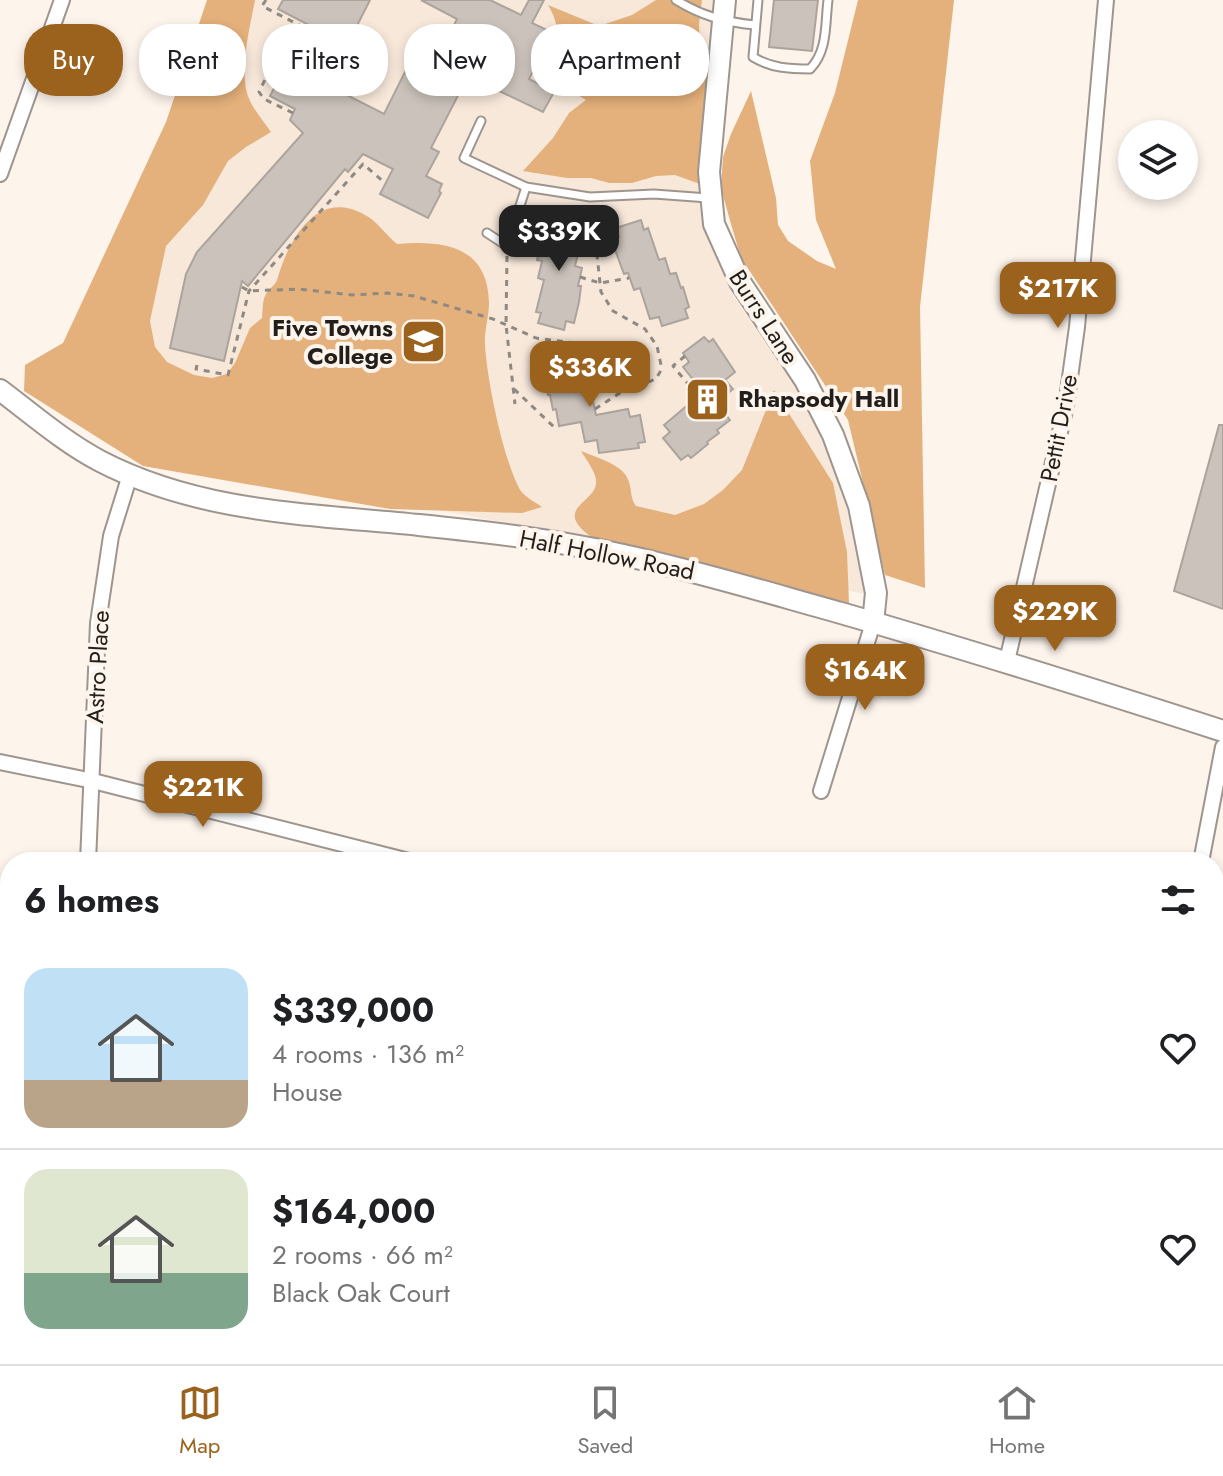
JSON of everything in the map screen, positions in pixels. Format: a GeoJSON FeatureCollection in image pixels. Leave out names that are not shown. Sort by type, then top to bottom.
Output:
{"type":"FeatureCollection","features":[{"type":"Feature","properties":{"kind":"main road","name":"Burrs Lane"},"geometry":{"type":"LineString","coordinates":[[725,0],[709,172],[714,224],[730,264],[805,380],[833,435],[859,506],[876,593],[873,623]]}},
{"type":"Feature","properties":{"kind":"main road","name":"Half Hollow Road"},"geometry":{"type":"LineString","coordinates":[[0,390],[85,453],[130,475],[214,503],[287,515],[419,525],[621,554],[698,572],[1007,661],[1223,731]]}},
{"type":"Feature","properties":{"kind":"street"},"geometry":{"type":"LineString","coordinates":[[0,174],[62,0]]}},
{"type":"Feature","properties":{"kind":"street","name":"Pettit Drive"},"geometry":{"type":"LineString","coordinates":[[1007,661],[1066,406],[1077,327],[1106,0]]}},
{"type":"Feature","properties":{"kind":"street","name":"Astro Place"},"geometry":{"type":"LineString","coordinates":[[89,852],[98,623],[111,536],[130,475]]}},
{"type":"Feature","properties":{"kind":"street"},"geometry":{"type":"LineString","coordinates":[[821,791],[873,623]]}},
{"type":"Feature","properties":{"kind":"street"},"geometry":{"type":"LineString","coordinates":[[1203,852],[1223,747]]}},
{"type":"Feature","properties":{"kind":"street"},"geometry":{"type":"LineString","coordinates":[[0,762],[93,781],[373,852]]}},
{"type":"Feature","properties":{"kind":"lane"},"geometry":{"type":"LineString","coordinates":[[676,0],[699,14],[723,22],[755,25]]}},
{"type":"Feature","properties":{"kind":"lane"},"geometry":{"type":"LineString","coordinates":[[758,0],[753,57],[765,65],[779,68],[810,69],[823,50],[828,0]]}},
{"type":"Feature","properties":{"kind":"lane"},"geometry":{"type":"LineString","coordinates":[[481,121],[464,158],[526,187],[590,197],[654,194],[710,198]]}},
{"type":"Feature","properties":{"kind":"lane"},"geometry":{"type":"LineString","coordinates":[[487,233],[507,246],[526,187]]}},
{"type":"Feature","properties":{"kind":"path"},"geometry":{"type":"LineString","coordinates":[[266,0],[262,6],[297,24]]}},
{"type":"Feature","properties":{"kind":"path"},"geometry":{"type":"LineString","coordinates":[[293,22],[259,92],[264,99],[293,113]]}},
{"type":"Feature","properties":{"kind":"path"},"geometry":{"type":"LineString","coordinates":[[197,365],[196,369],[228,375],[249,291],[363,164],[385,183]]}},
{"type":"Feature","properties":{"kind":"path"},"geometry":{"type":"LineString","coordinates":[[590,197],[601,292],[613,311],[645,329],[657,346],[661,365],[656,379],[631,386],[595,409]]}},
{"type":"Feature","properties":{"kind":"path"},"geometry":{"type":"LineString","coordinates":[[507,246],[506,325],[515,404]]}},
{"type":"Feature","properties":{"kind":"path"},"geometry":{"type":"LineString","coordinates":[[580,277],[600,283],[629,278]]}},
{"type":"Feature","properties":{"kind":"path"},"geometry":{"type":"LineString","coordinates":[[242,287],[249,291],[299,289],[352,295],[400,293],[450,306],[536,338],[575,343],[584,347],[613,379],[631,386]]}},
{"type":"Feature","properties":{"kind":"path"},"geometry":{"type":"LineString","coordinates":[[661,365],[673,366],[685,356]]}},
{"type":"Feature","properties":{"kind":"path"},"geometry":{"type":"LineString","coordinates":[[673,366],[698,396]]}},
{"type":"Feature","properties":{"kind":"path"},"geometry":{"type":"LineString","coordinates":[[513,387],[554,427],[559,426]]}},
{"type":"Feature","properties":{"kind":"shaded area"},"geometry":{"type":"Polygon","coordinates":[[[207,0],[255,0],[246,50],[246,24],[199,24],[207,0]]]}},
{"type":"Feature","properties":{"kind":"shaded area","name":"Five Towns College"},"geometry":{"type":"Polygon","coordinates":[[[223,0],[715,0],[709,63],[709,24],[531,24],[531,96],[706,96],[699,169],[705,227],[730,291],[805,401],[833,462],[854,525],[870,595],[155,454],[63,394],[184,96],[246,96],[246,24],[213,24],[223,0]]]}},
{"type":"Feature","properties":{"kind":"shaded area"},"geometry":{"type":"Polygon","coordinates":[[[656,0],[702,0],[699,24],[605,24],[632,15],[656,0]]]}},
{"type":"Feature","properties":{"kind":"shaded area"},"geometry":{"type":"Polygon","coordinates":[[[858,0],[954,0],[920,307],[925,588],[885,575],[848,420],[741,258],[721,188],[723,157],[751,91],[776,198],[778,225],[788,241],[817,261],[836,269],[816,220],[810,161],[835,93],[858,0]]]}},
{"type":"Feature","properties":{"kind":"shaded area"},"geometry":{"type":"Polygon","coordinates":[[[548,5],[594,24],[556,24],[548,5]]]}},
{"type":"Feature","properties":{"kind":"shaded area"},"geometry":{"type":"Polygon","coordinates":[[[246,89],[253,106],[271,132],[228,161],[203,205],[166,246],[150,321],[155,347],[167,362],[194,375],[212,378],[227,374],[250,328],[262,318],[267,292],[276,282],[297,235],[319,213],[332,208],[348,208],[365,215],[397,244],[430,243],[460,250],[481,269],[487,284],[486,360],[507,458],[521,491],[542,507],[522,513],[390,509],[143,466],[24,391],[25,365],[63,343],[166,122],[175,96],[246,96],[246,89]]]}},
{"type":"Feature","properties":{"kind":"shaded area"},"geometry":{"type":"Polygon","coordinates":[[[581,96],[706,96],[700,184],[675,175],[656,176],[632,183],[609,183],[591,178],[567,178],[523,171],[553,138],[569,113],[586,100],[581,96]]]}},
{"type":"Feature","properties":{"kind":"shaded area"},"geometry":{"type":"Polygon","coordinates":[[[774,390],[833,483],[847,552],[849,603],[597,541],[582,530],[575,513],[595,488],[596,480],[581,451],[622,471],[629,482],[636,506],[675,515],[704,504],[742,470],[774,390]]]}},
{"type":"Feature","properties":{"kind":"building","name":"Five Towns College"},"geometry":{"type":"Polygon","coordinates":[[[283,0],[370,0],[358,24],[307,24],[278,9],[283,0]]]}},
{"type":"Feature","properties":{"kind":"building","name":"Five Towns College"},"geometry":{"type":"Polygon","coordinates":[[[421,0],[490,0],[521,15],[529,0],[544,0],[534,24],[531,24],[529,79],[531,96],[552,96],[543,112],[510,96],[515,96],[515,24],[454,24],[457,19],[421,0]]]}},
{"type":"Feature","properties":{"kind":"building"},"geometry":{"type":"Polygon","coordinates":[[[774,0],[818,0],[812,51],[769,47],[774,0]]]}},
{"type":"Feature","properties":{"kind":"building","name":"Five Towns College"},"geometry":{"type":"Polygon","coordinates":[[[404,74],[404,96],[458,96],[431,148],[439,152],[426,176],[442,184],[441,193],[428,218],[380,194],[393,169],[363,154],[348,172],[345,169],[248,286],[242,281],[224,361],[170,348],[186,274],[197,252],[303,133],[290,120],[295,109],[270,96],[349,96],[384,114],[404,74]]]}},
{"type":"Feature","properties":{"kind":"building"},"geometry":{"type":"Polygon","coordinates":[[[550,215],[577,222],[575,232],[583,234],[575,266],[582,268],[578,286],[581,286],[579,302],[574,323],[566,321],[564,330],[538,323],[541,313],[536,312],[544,280],[538,278],[542,261],[537,260],[541,245],[538,244],[550,215]]]}},
{"type":"Feature","properties":{"kind":"building"},"geometry":{"type":"Polygon","coordinates":[[[641,220],[644,230],[648,228],[659,260],[665,258],[670,274],[676,273],[683,287],[689,307],[685,309],[688,318],[662,326],[659,317],[650,319],[640,288],[634,290],[628,273],[624,274],[611,239],[619,237],[616,228],[641,220]]]}},
{"type":"Feature","properties":{"kind":"building","name":"Rhapsody Hall"},"geometry":{"type":"Polygon","coordinates":[[[704,337],[709,342],[713,339],[735,372],[725,380],[733,389],[716,402],[730,420],[691,458],[688,455],[681,460],[663,438],[670,432],[664,425],[703,392],[683,367],[689,362],[683,353],[704,337]]]}},
{"type":"Feature","properties":{"kind":"building"},"geometry":{"type":"Polygon","coordinates":[[[575,358],[576,367],[585,365],[596,415],[628,409],[630,417],[640,415],[645,442],[638,443],[639,448],[599,453],[597,440],[585,442],[581,422],[559,426],[556,409],[553,410],[548,395],[544,373],[548,372],[546,363],[575,358]]]}},
{"type":"Feature","properties":{"kind":"building"},"geometry":{"type":"Polygon","coordinates":[[[1219,425],[1223,425],[1223,609],[1174,591],[1219,425]]]}},
{"type":"Feature","properties":{"kind":"place","name":"Five Towns College"},"geometry":{"type":"Point","coordinates":[424,342]}},
{"type":"Feature","properties":{"kind":"place","name":"Rhapsody Hall"},"geometry":{"type":"Point","coordinates":[707,399]}}]}
